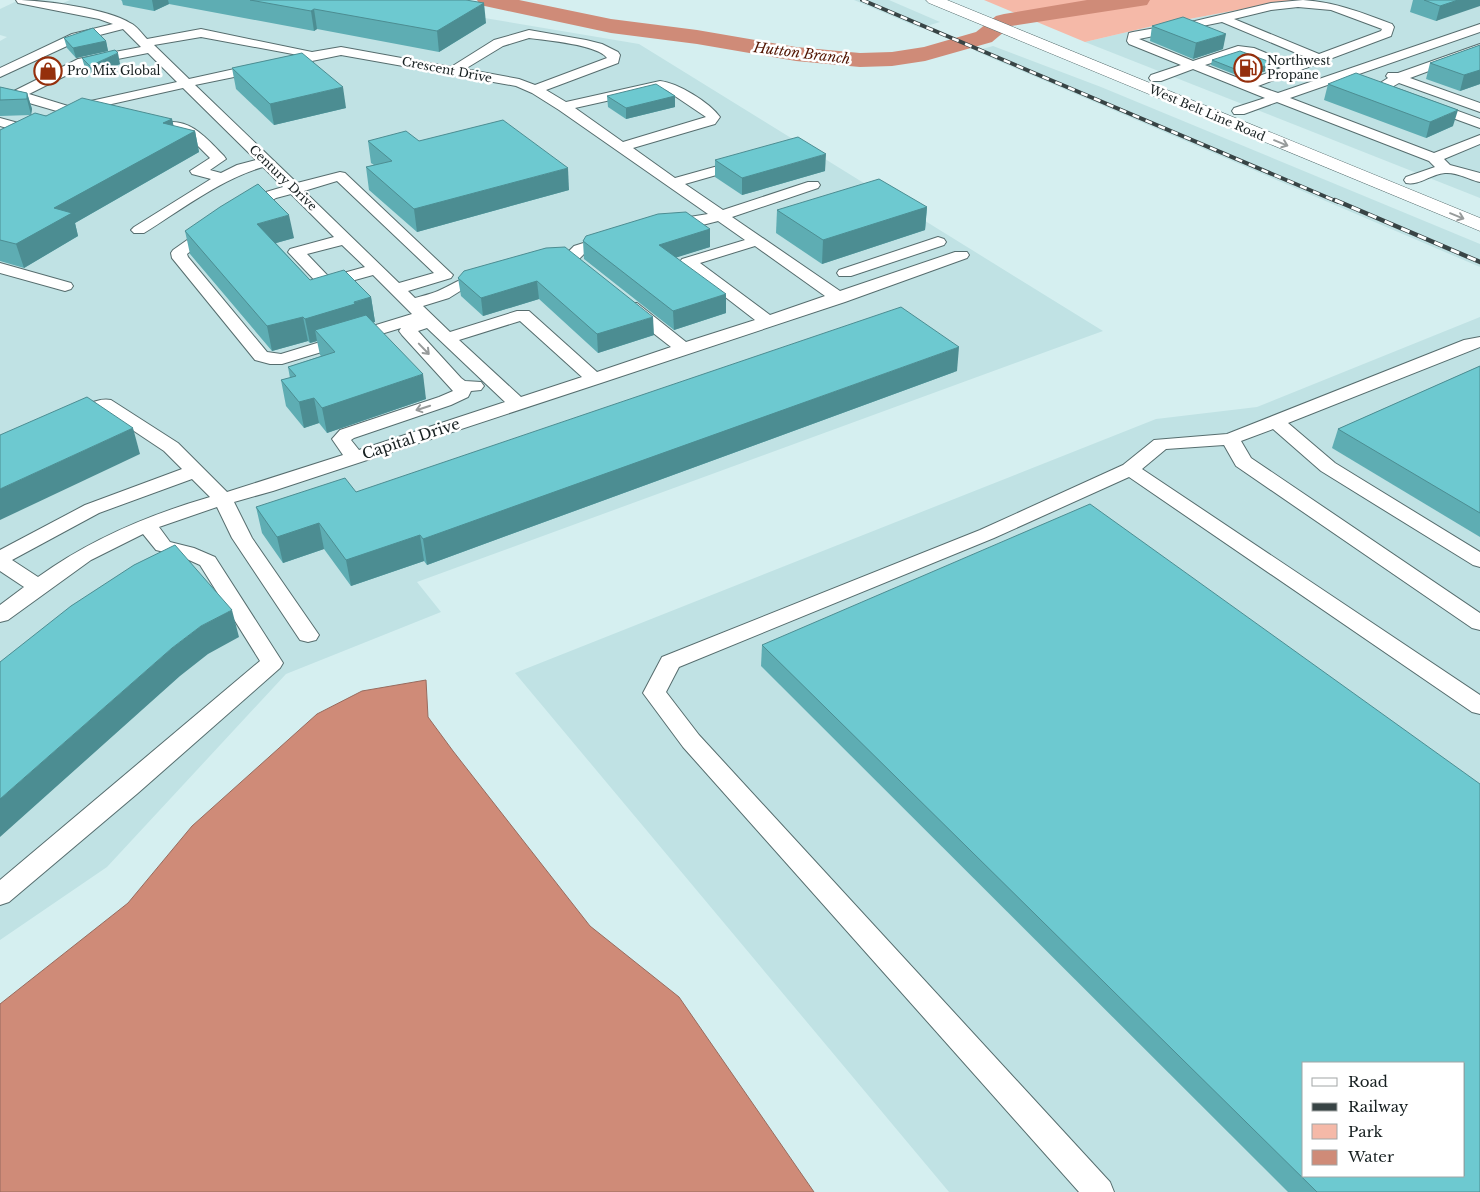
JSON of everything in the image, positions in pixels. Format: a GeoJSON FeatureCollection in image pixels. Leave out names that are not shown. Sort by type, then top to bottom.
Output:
{"type":"FeatureCollection","features":[{"type":"Feature","properties":{"kind":"main road","name":"West Belt Line Road"},"geometry":{"type":"LineString","coordinates":[[952,1],[1071,44],[1480,208]]}},
{"type":"Feature","properties":{"kind":"main road","name":"West Belt Line Road"},"geometry":{"type":"LineString","coordinates":[[952,1],[1052,48],[1480,225]]}},
{"type":"Feature","properties":{"kind":"main road"},"geometry":{"type":"LineString","coordinates":[[1219,118],[1240,111]]}},
{"type":"Feature","properties":{"kind":"street","name":"Century Drive"},"geometry":{"type":"LineString","coordinates":[[22,0],[102,16],[126,25],[396,289],[518,404]]}},
{"type":"Feature","properties":{"kind":"street"},"geometry":{"type":"LineString","coordinates":[[69,9],[90,0]]}},
{"type":"Feature","properties":{"kind":"street"},"geometry":{"type":"LineString","coordinates":[[1245,86],[1387,33],[1388,27],[1340,9],[1312,4],[1288,4],[1133,36],[1133,40],[1193,65],[1245,86],[1279,98],[1480,178]]}},
{"type":"Feature","properties":{"kind":"street"},"geometry":{"type":"LineString","coordinates":[[0,60],[102,16]]}},
{"type":"Feature","properties":{"kind":"street"},"geometry":{"type":"LineString","coordinates":[[1222,18],[1321,58]]}},
{"type":"Feature","properties":{"kind":"street"},"geometry":{"type":"LineString","coordinates":[[0,73],[76,37],[126,25]]}},
{"type":"Feature","properties":{"kind":"street"},"geometry":{"type":"LineString","coordinates":[[1240,111],[1480,28]]}},
{"type":"Feature","properties":{"kind":"street"},"geometry":{"type":"LineString","coordinates":[[16,95],[83,62],[201,33],[315,54]]}},
{"type":"Feature","properties":{"kind":"street"},"geometry":{"type":"LineString","coordinates":[[453,71],[507,38],[518,34],[529,34],[592,45],[609,50],[614,55],[613,60],[535,89]]}},
{"type":"Feature","properties":{"kind":"street"},"geometry":{"type":"LineString","coordinates":[[1461,35],[1480,40]]}},
{"type":"Feature","properties":{"kind":"street"},"geometry":{"type":"LineString","coordinates":[[1480,48],[1398,78],[1381,87],[1480,124]]}},
{"type":"Feature","properties":{"kind":"street"},"geometry":{"type":"LineString","coordinates":[[1156,78],[1238,50],[1250,51],[1293,68]]}},
{"type":"Feature","properties":{"kind":"street","name":"Crescent Drive"},"geometry":{"type":"LineString","coordinates":[[44,118],[67,110],[185,83],[315,54],[341,51],[519,83],[535,89],[564,106],[839,298]]}},
{"type":"Feature","properties":{"kind":"street"},"geometry":{"type":"LineString","coordinates":[[1368,68],[1480,108]]}},
{"type":"Feature","properties":{"kind":"street"},"geometry":{"type":"LineString","coordinates":[[564,106],[660,85],[669,86],[709,112],[714,118],[710,121],[621,147]]}},
{"type":"Feature","properties":{"kind":"street"},"geometry":{"type":"LineString","coordinates":[[0,92],[67,110]]}},
{"type":"Feature","properties":{"kind":"street"},"geometry":{"type":"LineString","coordinates":[[103,102],[112,113]]}},
{"type":"Feature","properties":{"kind":"street"},"geometry":{"type":"LineString","coordinates":[[0,122],[21,126],[0,136]]}},
{"type":"Feature","properties":{"kind":"street"},"geometry":{"type":"LineString","coordinates":[[156,123],[191,131],[219,159],[197,171],[223,178]]}},
{"type":"Feature","properties":{"kind":"street"},"geometry":{"type":"LineString","coordinates":[[1411,180],[1480,139]]}},
{"type":"Feature","properties":{"kind":"street"},"geometry":{"type":"LineString","coordinates":[[673,183],[761,158]]}},
{"type":"Feature","properties":{"kind":"street"},"geometry":{"type":"LineString","coordinates":[[139,230],[223,178],[242,168],[266,161]]}},
{"type":"Feature","properties":{"kind":"street"},"geometry":{"type":"LineString","coordinates":[[396,289],[444,276],[340,176],[271,195],[205,233],[179,253],[186,265],[261,356],[270,359],[282,358],[422,314]]}},
{"type":"Feature","properties":{"kind":"street"},"geometry":{"type":"LineString","coordinates":[[656,225],[698,222],[742,211],[758,202],[814,185]]}},
{"type":"Feature","properties":{"kind":"street"},"geometry":{"type":"LineString","coordinates":[[529,264],[546,259],[571,258],[580,250],[631,233]]}},
{"type":"Feature","properties":{"kind":"street"},"geometry":{"type":"LineString","coordinates":[[345,239],[296,252],[326,283],[377,269]]}},
{"type":"Feature","properties":{"kind":"street"},"geometry":{"type":"LineString","coordinates":[[756,241],[688,262],[768,321]]}},
{"type":"Feature","properties":{"kind":"street"},"geometry":{"type":"LineString","coordinates":[[844,273],[938,242]]}},
{"type":"Feature","properties":{"kind":"street","name":"Capital Drive"},"geometry":{"type":"LineString","coordinates":[[0,616],[63,569],[113,539],[186,510],[266,487],[355,458],[839,298],[961,255]]}},
{"type":"Feature","properties":{"kind":"street"},"geometry":{"type":"LineString","coordinates":[[571,258],[586,270]]}},
{"type":"Feature","properties":{"kind":"street"},"geometry":{"type":"LineString","coordinates":[[885,260],[906,274]]}},
{"type":"Feature","properties":{"kind":"street"},"geometry":{"type":"LineString","coordinates":[[0,268],[65,286]]}},
{"type":"Feature","properties":{"kind":"street"},"geometry":{"type":"LineString","coordinates":[[355,458],[342,439],[347,434],[445,401],[462,393],[461,386],[408,331],[422,314],[443,295],[459,285],[503,272]]}},
{"type":"Feature","properties":{"kind":"street"},"geometry":{"type":"LineString","coordinates":[[616,295],[684,349]]}},
{"type":"Feature","properties":{"kind":"street"},"geometry":{"type":"LineString","coordinates":[[448,338],[523,315],[595,378]]}},
{"type":"Feature","properties":{"kind":"street"},"geometry":{"type":"LineString","coordinates":[[1099,1192],[691,741],[654,693],[670,662],[987,534],[1130,469],[1160,444],[1230,439],[1470,344],[1480,342]]}},
{"type":"Feature","properties":{"kind":"street"},"geometry":{"type":"LineString","coordinates":[[461,386],[477,386],[493,381]]}},
{"type":"Feature","properties":{"kind":"street"},"geometry":{"type":"LineString","coordinates":[[62,424],[105,404],[170,447],[223,499],[242,538],[308,635]]}},
{"type":"Feature","properties":{"kind":"street"},"geometry":{"type":"LineString","coordinates":[[1275,421],[1328,467],[1480,560]]}},
{"type":"Feature","properties":{"kind":"street"},"geometry":{"type":"LineString","coordinates":[[1230,439],[1243,462],[1480,623]]}},
{"type":"Feature","properties":{"kind":"street"},"geometry":{"type":"LineString","coordinates":[[1130,469],[1480,706]]}},
{"type":"Feature","properties":{"kind":"street"},"geometry":{"type":"LineString","coordinates":[[0,558],[92,509],[196,471]]}},
{"type":"Feature","properties":{"kind":"street"},"geometry":{"type":"LineString","coordinates":[[0,895],[130,788],[272,663],[208,561],[187,552],[163,546],[148,526]]}},
{"type":"Feature","properties":{"kind":"street"},"geometry":{"type":"LineString","coordinates":[[161,563],[187,552]]}},
{"type":"Feature","properties":{"kind":"street"},"geometry":{"type":"LineString","coordinates":[[0,562],[39,587]]}},
{"type":"Feature","properties":{"kind":"shaded area"},"geometry":{"type":"Polygon","coordinates":[[[19,0],[47,0],[63,3],[70,0],[377,0],[639,44],[1103,331],[417,582],[441,612],[286,674],[107,867],[0,940],[0,41],[7,37],[0,35],[0,9],[19,0]]]}},
{"type":"Feature","properties":{"kind":"shaded area"},"geometry":{"type":"Polygon","coordinates":[[[854,0],[889,0],[940,22],[920,28],[854,0]]]}},
{"type":"Feature","properties":{"kind":"shaded area"},"geometry":{"type":"Polygon","coordinates":[[[1314,0],[1480,0],[1480,198],[1085,42],[1157,25],[1275,3],[1314,0]]]}},
{"type":"Feature","properties":{"kind":"shaded area"},"geometry":{"type":"Polygon","coordinates":[[[993,46],[1101,87],[1480,244],[1480,267],[975,51],[993,46]]]}},
{"type":"Feature","properties":{"kind":"shaded area"},"geometry":{"type":"Polygon","coordinates":[[[1480,317],[1480,1192],[949,1192],[515,673],[1156,419],[1257,407],[1480,317]]]}},
{"type":"Feature","properties":{"kind":"green space"},"geometry":{"type":"Polygon","coordinates":[[[984,0],[1314,0],[1275,3],[1157,25],[1085,42],[984,0]]]}},
{"type":"Feature","properties":{"kind":"water"},"geometry":{"type":"Polygon","coordinates":[[[426,680],[428,717],[453,751],[590,926],[679,997],[814,1192],[0,1192],[0,1004],[128,903],[192,826],[317,714],[362,691],[426,680]]]}},
{"type":"Feature","properties":{"kind":"building"},"geometry":{"type":"Polygon","coordinates":[[[250,0],[466,0],[484,3],[437,31],[314,9],[311,11],[250,0]]]}},
{"type":"Feature","properties":{"kind":"building"},"geometry":{"type":"Polygon","coordinates":[[[1424,0],[1458,0],[1440,6],[1424,0]]]}},
{"type":"Feature","properties":{"kind":"building"},"geometry":{"type":"Polygon","coordinates":[[[1183,17],[1226,34],[1196,43],[1152,26],[1183,17]]]}},
{"type":"Feature","properties":{"kind":"building"},"geometry":{"type":"Polygon","coordinates":[[[93,28],[106,41],[73,48],[64,38],[93,28]]]}},
{"type":"Feature","properties":{"kind":"building"},"geometry":{"type":"Polygon","coordinates":[[[1480,45],[1480,70],[1464,75],[1430,63],[1480,45]]]}},
{"type":"Feature","properties":{"kind":"building"},"geometry":{"type":"Polygon","coordinates":[[[115,50],[118,53],[90,66],[82,58],[115,50]]]}},
{"type":"Feature","properties":{"kind":"building"},"geometry":{"type":"Polygon","coordinates":[[[1240,51],[1273,63],[1245,73],[1212,60],[1240,51]]]}},
{"type":"Feature","properties":{"kind":"building"},"geometry":{"type":"Polygon","coordinates":[[[302,53],[343,87],[270,104],[232,68],[302,53]]]}},
{"type":"Feature","properties":{"kind":"building"},"geometry":{"type":"Polygon","coordinates":[[[1356,73],[1458,110],[1430,122],[1328,84],[1356,73]]]}},
{"type":"Feature","properties":{"kind":"building"},"geometry":{"type":"Polygon","coordinates":[[[656,84],[675,96],[626,108],[607,96],[656,84]]]}},
{"type":"Feature","properties":{"kind":"building"},"geometry":{"type":"Polygon","coordinates":[[[0,87],[27,93],[27,99],[0,100],[0,87]]]}},
{"type":"Feature","properties":{"kind":"building"},"geometry":{"type":"Polygon","coordinates":[[[82,98],[172,119],[163,123],[195,131],[54,208],[72,213],[16,244],[0,240],[0,130],[35,113],[46,116],[82,98]]]}},
{"type":"Feature","properties":{"kind":"building"},"geometry":{"type":"Polygon","coordinates":[[[503,120],[568,168],[414,209],[366,167],[392,161],[368,141],[406,131],[419,141],[503,120]]]}},
{"type":"Feature","properties":{"kind":"building"},"geometry":{"type":"Polygon","coordinates":[[[798,137],[826,154],[742,178],[715,160],[798,137]]]}},
{"type":"Feature","properties":{"kind":"building"},"geometry":{"type":"Polygon","coordinates":[[[879,179],[927,207],[823,240],[777,210],[879,179]]]}},
{"type":"Feature","properties":{"kind":"building"},"geometry":{"type":"Polygon","coordinates":[[[258,184],[289,215],[257,224],[310,280],[344,270],[371,297],[354,302],[355,304],[305,319],[303,317],[267,326],[185,231],[258,184]]]}},
{"type":"Feature","properties":{"kind":"building"},"geometry":{"type":"Polygon","coordinates":[[[686,212],[710,229],[659,245],[726,294],[673,311],[583,241],[586,236],[658,214],[686,212]]]}},
{"type":"Feature","properties":{"kind":"building"},"geometry":{"type":"Polygon","coordinates":[[[565,247],[653,317],[597,334],[537,281],[481,298],[458,278],[464,271],[546,248],[565,247]]]}},
{"type":"Feature","properties":{"kind":"building"},"geometry":{"type":"Polygon","coordinates":[[[901,307],[959,347],[423,539],[420,535],[346,560],[319,523],[277,537],[256,507],[345,478],[356,492],[901,307]]]}},
{"type":"Feature","properties":{"kind":"building"},"geometry":{"type":"Polygon","coordinates":[[[366,315],[423,374],[322,408],[314,398],[299,402],[281,380],[296,376],[288,367],[335,352],[315,330],[366,315]]]}},
{"type":"Feature","properties":{"kind":"building"},"geometry":{"type":"Polygon","coordinates":[[[1480,366],[1480,513],[1338,429],[1480,366]]]}},
{"type":"Feature","properties":{"kind":"building"},"geometry":{"type":"Polygon","coordinates":[[[87,397],[133,428],[0,489],[0,435],[87,397]]]}},
{"type":"Feature","properties":{"kind":"building"},"geometry":{"type":"Polygon","coordinates":[[[1090,504],[1480,784],[1480,1192],[1317,1192],[762,645],[1090,504]]]}},
{"type":"Feature","properties":{"kind":"building"},"geometry":{"type":"Polygon","coordinates":[[[175,545],[232,610],[201,626],[172,648],[0,799],[0,662],[71,606],[134,565],[175,545]]]}},
{"type":"Feature","properties":{"kind":"waterway","name":"Hutton Branch"},"geometry":{"type":"LineString","coordinates":[[488,0],[611,26],[697,37],[796,54],[860,60],[892,59],[925,54],[959,45],[984,37],[994,31],[1004,21],[1113,2],[1139,0]]}},
{"type":"Feature","properties":{"kind":"railway"},"geometry":{"type":"LineString","coordinates":[[862,0],[1338,202]]}},
{"type":"Feature","properties":{"kind":"railway"},"geometry":{"type":"LineString","coordinates":[[1335,200],[1480,262]]}},
{"type":"Feature","properties":{"kind":"place","name":"Northwest Propane"},"geometry":{"type":"Point","coordinates":[1248,68]}},
{"type":"Feature","properties":{"kind":"place","name":"Pro Mix Global"},"geometry":{"type":"Point","coordinates":[48,71]}}]}
